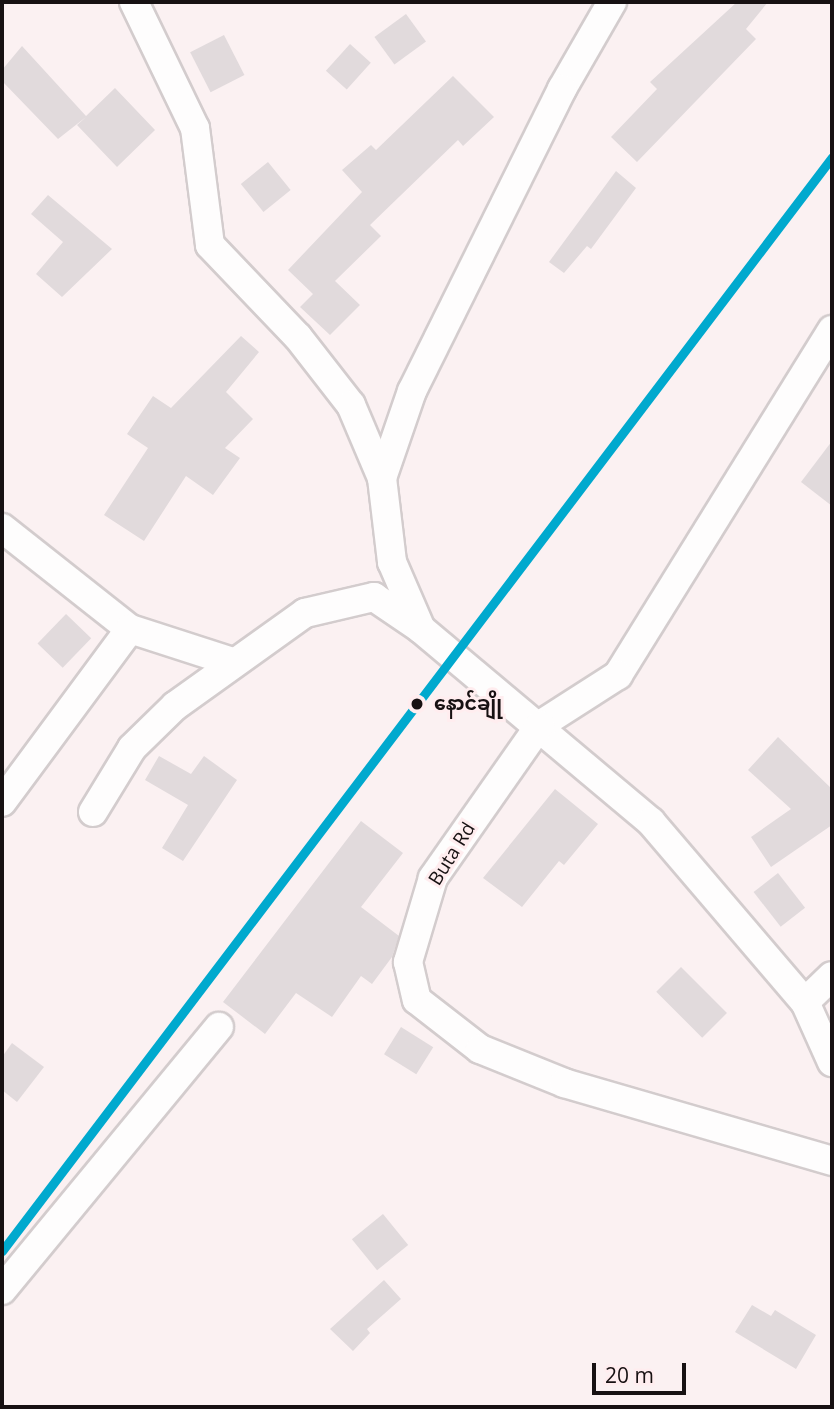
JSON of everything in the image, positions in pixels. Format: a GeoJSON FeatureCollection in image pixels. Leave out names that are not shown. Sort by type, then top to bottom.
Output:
{"type":"FeatureCollection","features":[{"type":"Feature","properties":{"kind":"street"},"geometry":{"type":"LineString","coordinates":[[134,2],[195,128],[210,245],[298,337],[351,405],[382,478],[392,562],[421,629]]}},
{"type":"Feature","properties":{"kind":"street"},"geometry":{"type":"LineString","coordinates":[[382,478],[412,391],[562,89],[612,2]]}},
{"type":"Feature","properties":{"kind":"street"},"geometry":{"type":"LineString","coordinates":[[540,725],[618,674],[832,330]]}},
{"type":"Feature","properties":{"kind":"street"},"geometry":{"type":"LineString","coordinates":[[2,528],[130,629],[232,662]]}},
{"type":"Feature","properties":{"kind":"street"},"geometry":{"type":"LineString","coordinates":[[93,812],[132,748],[174,706],[232,662],[306,613],[374,597],[421,629],[540,725],[650,822],[805,1002],[832,1062]]}},
{"type":"Feature","properties":{"kind":"street"},"geometry":{"type":"LineString","coordinates":[[2,802],[130,629]]}},
{"type":"Feature","properties":{"kind":"street","name":"Buta Rd"},"geometry":{"type":"LineString","coordinates":[[540,725],[433,878],[408,962],[417,1000],[480,1049],[564,1083],[832,1161]]}},
{"type":"Feature","properties":{"kind":"street"},"geometry":{"type":"LineString","coordinates":[[805,1002],[832,976]]}},
{"type":"Feature","properties":{"kind":"street"},"geometry":{"type":"LineString","coordinates":[[2,1290],[219,1027]]}},
{"type":"Feature","properties":{"kind":"building"},"geometry":{"type":"Polygon","coordinates":[[[737,2],[768,2],[746,29],[756,39],[637,162],[611,137],[657,89],[650,82],[737,2]]]}},
{"type":"Feature","properties":{"kind":"building"},"geometry":{"type":"Polygon","coordinates":[[[406,14],[426,42],[394,64],[374,37],[406,14]]]}},
{"type":"Feature","properties":{"kind":"building"},"geometry":{"type":"Polygon","coordinates":[[[224,35],[244,75],[211,92],[190,52],[224,35]]]}},
{"type":"Feature","properties":{"kind":"building"},"geometry":{"type":"Polygon","coordinates":[[[350,44],[371,63],[347,89],[326,71],[350,44]]]}},
{"type":"Feature","properties":{"kind":"building"},"geometry":{"type":"Polygon","coordinates":[[[22,46],[86,116],[115,88],[155,130],[117,167],[77,125],[86,117],[58,139],[2,81],[2,70],[22,46]]]}},
{"type":"Feature","properties":{"kind":"building"},"geometry":{"type":"Polygon","coordinates":[[[453,76],[494,117],[463,146],[458,140],[370,225],[381,236],[335,281],[360,305],[330,335],[300,307],[313,294],[288,270],[362,192],[342,170],[371,145],[376,150],[453,76]]]}},
{"type":"Feature","properties":{"kind":"building"},"geometry":{"type":"Polygon","coordinates":[[[268,162],[291,190],[263,212],[241,184],[268,162]]]}},
{"type":"Feature","properties":{"kind":"building"},"geometry":{"type":"Polygon","coordinates":[[[616,171],[636,188],[591,249],[587,246],[564,273],[549,262],[616,171]]]}},
{"type":"Feature","properties":{"kind":"building"},"geometry":{"type":"Polygon","coordinates":[[[48,195],[112,249],[62,297],[36,274],[63,242],[31,214],[48,195]]]}},
{"type":"Feature","properties":{"kind":"building"},"geometry":{"type":"Polygon","coordinates":[[[241,336],[259,352],[226,392],[253,419],[225,448],[240,458],[213,495],[186,476],[144,541],[104,515],[148,448],[127,434],[153,396],[171,408],[241,336]]]}},
{"type":"Feature","properties":{"kind":"building"},"geometry":{"type":"Polygon","coordinates":[[[832,441],[832,506],[801,482],[832,441]]]}},
{"type":"Feature","properties":{"kind":"building"},"geometry":{"type":"Polygon","coordinates":[[[66,614],[91,638],[63,668],[38,643],[66,614]]]}},
{"type":"Feature","properties":{"kind":"building"},"geometry":{"type":"Polygon","coordinates":[[[778,737],[832,789],[832,825],[771,867],[751,837],[791,809],[748,770],[778,737]]]}},
{"type":"Feature","properties":{"kind":"building"},"geometry":{"type":"Polygon","coordinates":[[[159,756],[191,774],[204,756],[237,780],[183,861],[162,848],[188,805],[145,780],[159,756]]]}},
{"type":"Feature","properties":{"kind":"building"},"geometry":{"type":"Polygon","coordinates":[[[555,789],[598,824],[564,865],[559,861],[522,907],[483,878],[555,789]]]}},
{"type":"Feature","properties":{"kind":"building"},"geometry":{"type":"Polygon","coordinates":[[[361,821],[403,853],[361,907],[399,936],[392,957],[372,984],[361,976],[332,1017],[296,993],[265,1034],[223,1002],[361,821]]]}},
{"type":"Feature","properties":{"kind":"building"},"geometry":{"type":"Polygon","coordinates":[[[778,873],[805,908],[781,927],[754,892],[778,873]]]}},
{"type":"Feature","properties":{"kind":"building"},"geometry":{"type":"Polygon","coordinates":[[[681,967],[727,1013],[702,1038],[656,992],[681,967]]]}},
{"type":"Feature","properties":{"kind":"building"},"geometry":{"type":"Polygon","coordinates":[[[401,1027],[433,1047],[416,1074],[384,1054],[401,1027]]]}},
{"type":"Feature","properties":{"kind":"building"},"geometry":{"type":"Polygon","coordinates":[[[12,1043],[44,1067],[17,1102],[2,1090],[2,1057],[12,1043]]]}},
{"type":"Feature","properties":{"kind":"building"},"geometry":{"type":"Polygon","coordinates":[[[383,1214],[408,1245],[377,1270],[352,1239],[383,1214]]]}},
{"type":"Feature","properties":{"kind":"building"},"geometry":{"type":"Polygon","coordinates":[[[384,1280],[401,1299],[367,1329],[370,1333],[353,1351],[330,1329],[384,1280]]]}},
{"type":"Feature","properties":{"kind":"building"},"geometry":{"type":"Polygon","coordinates":[[[752,1305],[771,1316],[775,1310],[816,1335],[796,1369],[735,1332],[752,1305]]]}},
{"type":"Feature","properties":{"kind":"transit line"},"geometry":{"type":"LineString","coordinates":[[2,1251],[832,157]]}},
{"type":"Feature","properties":{"kind":"place","name":"နောင်ချို"},"geometry":{"type":"Point","coordinates":[417,704]}}]}
